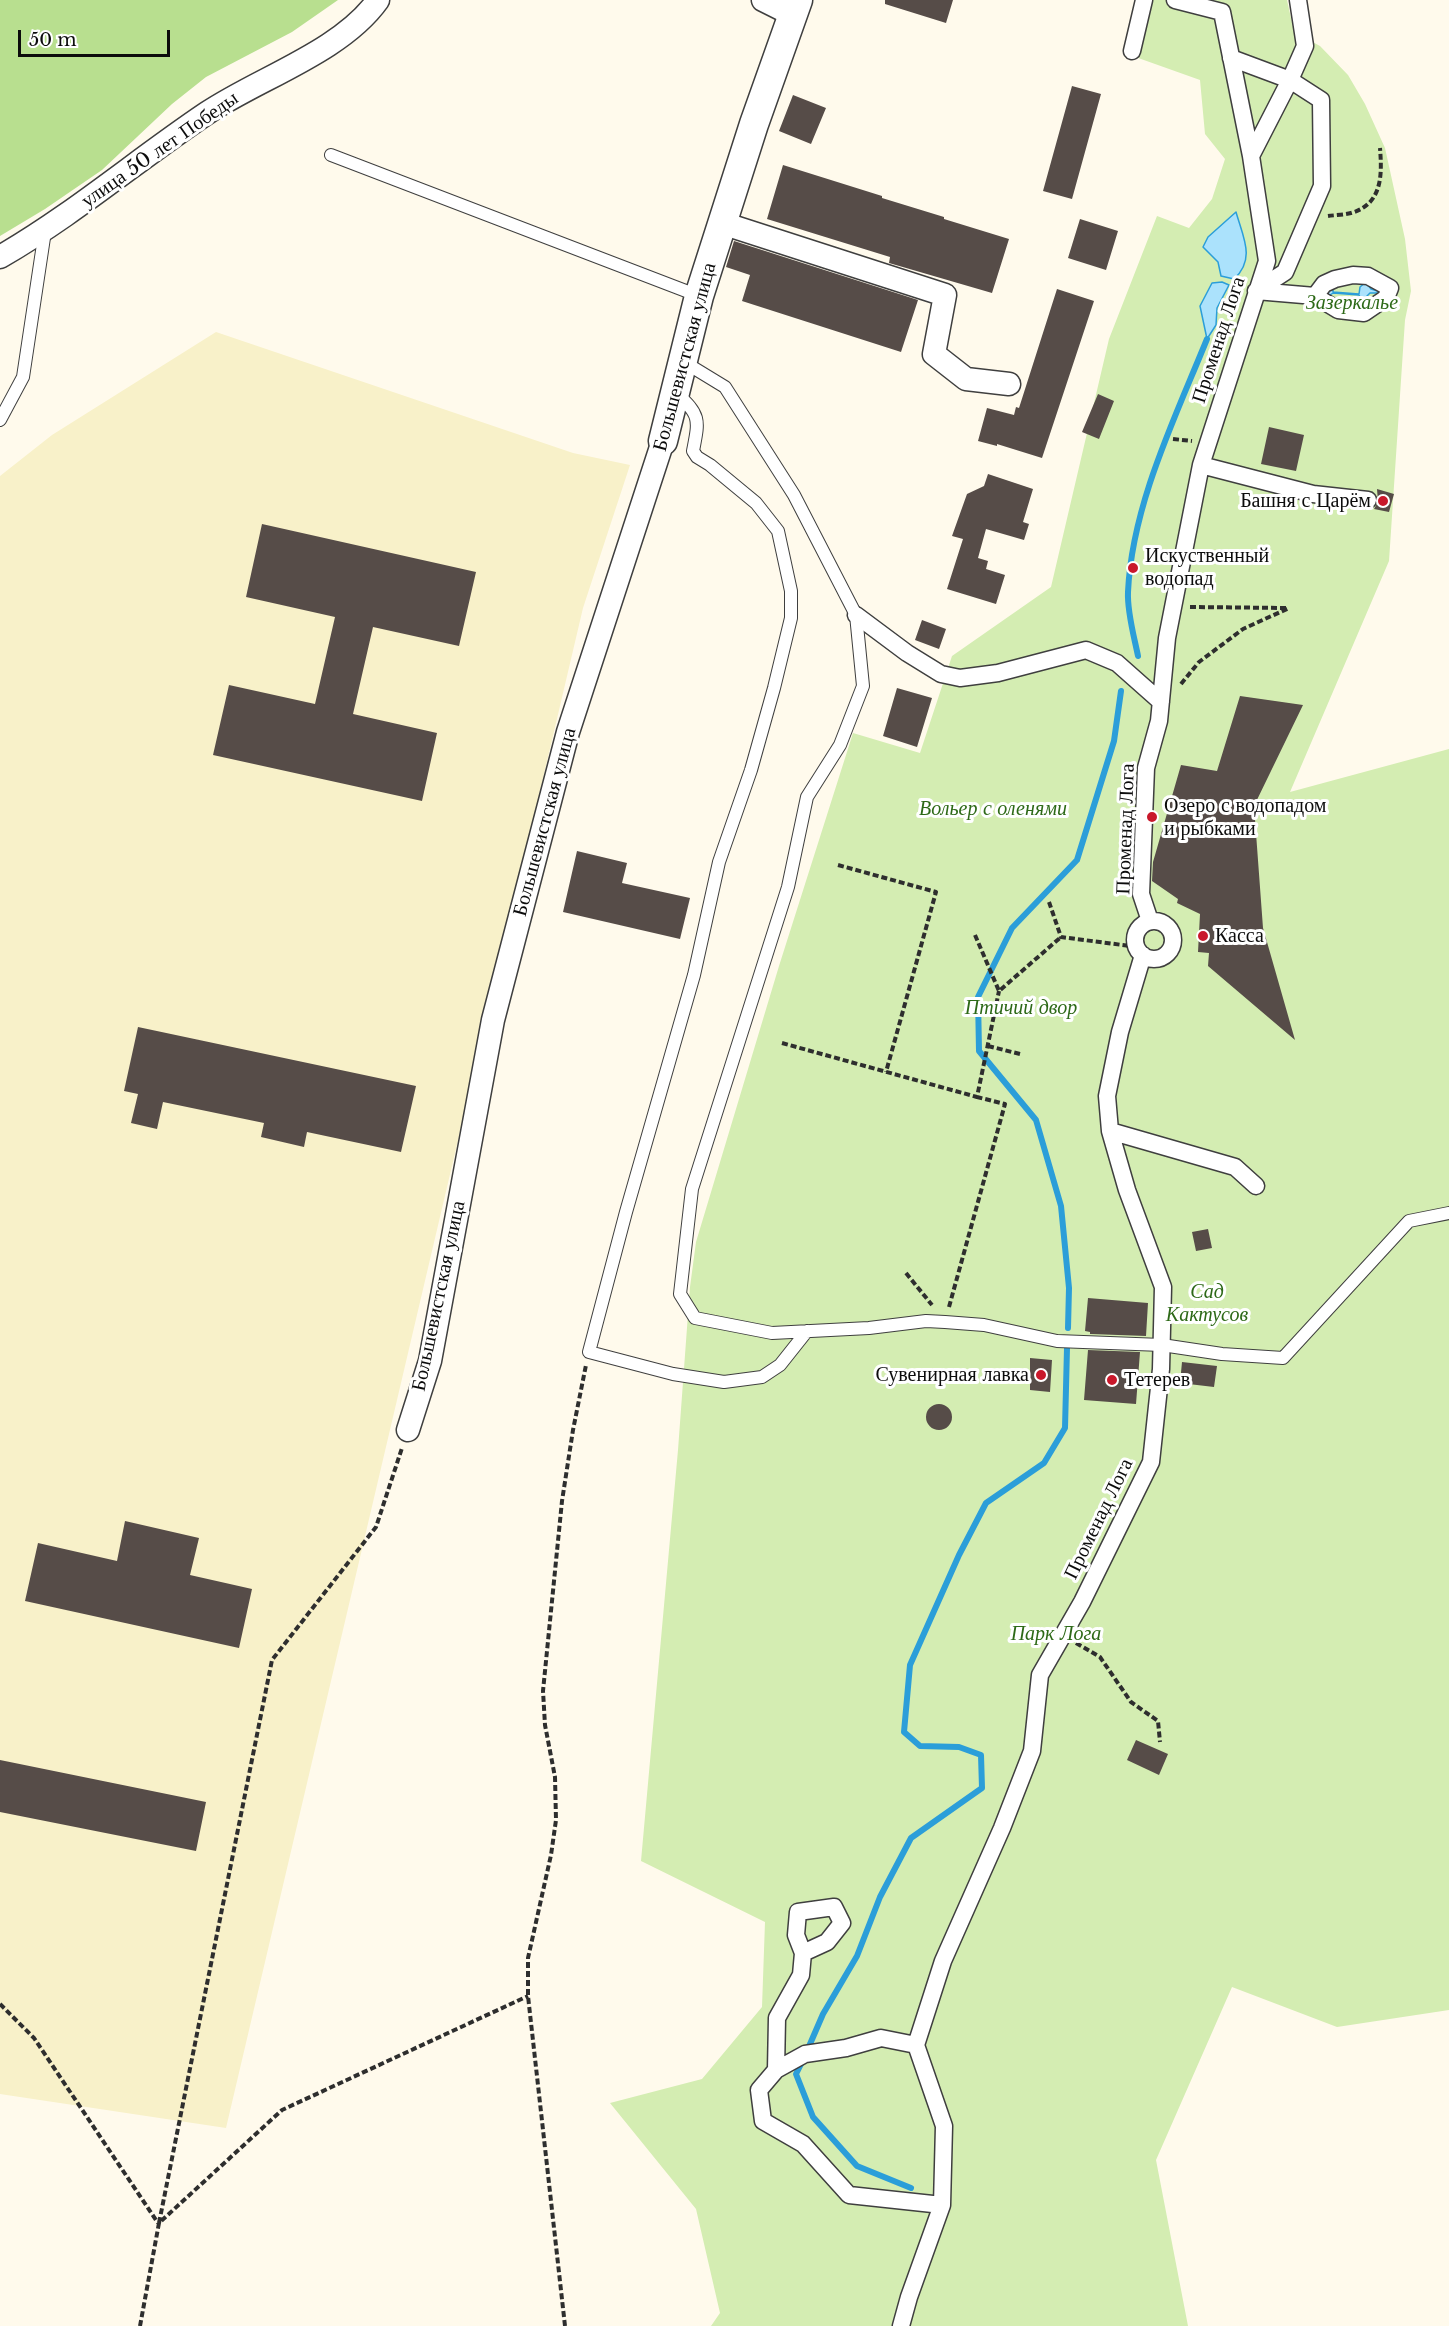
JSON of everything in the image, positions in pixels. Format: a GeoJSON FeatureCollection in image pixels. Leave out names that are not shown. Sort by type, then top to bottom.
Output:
{"type":"FeatureCollection","features":[{"type":"Feature","properties":{"kind":"street","name":"улица 50 лет Победы"},"geometry":{"type":"LineString","coordinates":[[0,257],[45,231],[208,112],[336,40],[370,11],[378,0]]}},
{"type":"Feature","properties":{"kind":"street"},"geometry":{"type":"LineString","coordinates":[[763,0],[795,7]]}},
{"type":"Feature","properties":{"kind":"street"},"geometry":{"type":"LineString","coordinates":[[1132,51],[1144,0]]}},
{"type":"Feature","properties":{"kind":"street","name":"Променад Лога"},"geometry":{"type":"LineString","coordinates":[[1150,921],[1141,894],[1146,768],[1159,721],[1167,638],[1201,465],[1267,261],[1251,156],[1222,12],[1175,0]]}},
{"type":"Feature","properties":{"kind":"street"},"geometry":{"type":"LineString","coordinates":[[1251,156],[1305,46],[1298,0]]}},
{"type":"Feature","properties":{"kind":"street","name":"Большевистская улица"},"geometry":{"type":"LineString","coordinates":[[408,1430],[430,1361],[493,1020],[568,732],[663,441],[699,296],[722,223],[759,125],[795,7]]}},
{"type":"Feature","properties":{"kind":"street"},"geometry":{"type":"LineString","coordinates":[[1231,58],[1290,80],[1321,100],[1322,186],[1285,272],[1256,291]]}},
{"type":"Feature","properties":{"kind":"street"},"geometry":{"type":"LineString","coordinates":[[722,223],[945,295],[934,354],[966,379],[1009,384]]}},
{"type":"Feature","properties":{"kind":"street"},"geometry":{"type":"LineString","coordinates":[[1256,291],[1316,296]]}},
{"type":"Feature","properties":{"kind":"street"},"geometry":{"type":"LineString","coordinates":[[1201,465],[1313,494],[1368,500]]}},
{"type":"Feature","properties":{"kind":"street"},"geometry":{"type":"LineString","coordinates":[[856,615],[907,653],[941,674],[960,678],[998,674],[1086,650],[1117,663],[1161,702]]}},
{"type":"Feature","properties":{"kind":"street"},"geometry":{"type":"LineString","coordinates":[[1150,921],[1163,922],[1172,932],[1171,950],[1163,958],[1151,959],[1140,951],[1135,941],[1139,928],[1150,921]]}},
{"type":"Feature","properties":{"kind":"street","name":"Променад Лога"},"geometry":{"type":"LineString","coordinates":[[916,2045],[943,1961],[1002,1827],[1032,1751],[1040,1675],[1082,1602],[1151,1462],[1162,1345],[1163,1287],[1127,1190],[1110,1131],[1107,1096],[1119,1032],[1140,951]]}},
{"type":"Feature","properties":{"kind":"street"},"geometry":{"type":"LineString","coordinates":[[1110,1131],[1235,1167],[1256,1186]]}},
{"type":"Feature","properties":{"kind":"street"},"geometry":{"type":"LineString","coordinates":[[776,2070],[777,2018],[801,1975],[803,1953]]}},
{"type":"Feature","properties":{"kind":"street"},"geometry":{"type":"LineString","coordinates":[[901,2326],[909,2296],[942,2205],[944,2126],[916,2045],[881,2038],[846,2048],[805,2054],[776,2070],[759,2090],[763,2121],[803,2144],[849,2195],[942,2205]]}},
{"type":"Feature","properties":{"kind":"lane"},"geometry":{"type":"LineString","coordinates":[[331,155],[699,296]]}},
{"type":"Feature","properties":{"kind":"lane"},"geometry":{"type":"LineString","coordinates":[[0,420],[23,377],[45,231]]}},
{"type":"Feature","properties":{"kind":"lane"},"geometry":{"type":"LineString","coordinates":[[684,362],[725,387],[794,495],[856,615],[862,686],[840,745],[807,797],[788,887],[692,1189],[680,1294],[695,1318],[772,1333],[868,1328],[926,1321],[945,1322],[984,1325],[1057,1341],[1162,1345],[1283,1358],[1409,1221],[1449,1213]]}},
{"type":"Feature","properties":{"kind":"lane"},"geometry":{"type":"LineString","coordinates":[[676,393],[692,407],[696,415],[698,425],[693,452],[756,503],[778,531],[791,591],[791,618],[751,770],[719,862],[694,975],[626,1212],[589,1353],[673,1374],[724,1382],[762,1377],[780,1365],[807,1331]]}},
{"type":"Feature","properties":{"kind":"path"},"geometry":{"type":"LineString","coordinates":[[1300,235],[1328,216],[1352,213],[1372,202],[1382,178],[1380,148]]}},
{"type":"Feature","properties":{"kind":"path"},"geometry":{"type":"LineString","coordinates":[[1161,702],[1171,697],[1199,662],[1243,629],[1289,608],[1174,607]]}},
{"type":"Feature","properties":{"kind":"path"},"geometry":{"type":"LineString","coordinates":[[838,866],[936,892],[886,1072]]}},
{"type":"Feature","properties":{"kind":"path"},"geometry":{"type":"LineString","coordinates":[[1049,902],[1061,937]]}},
{"type":"Feature","properties":{"kind":"path"},"geometry":{"type":"LineString","coordinates":[[975,935],[999,991],[977,1097]]}},
{"type":"Feature","properties":{"kind":"path"},"geometry":{"type":"LineString","coordinates":[[1061,937],[1140,951]]}},
{"type":"Feature","properties":{"kind":"path"},"geometry":{"type":"LineString","coordinates":[[999,991],[1061,937]]}},
{"type":"Feature","properties":{"kind":"path"},"geometry":{"type":"LineString","coordinates":[[782,1043],[1005,1104],[945,1322]]}},
{"type":"Feature","properties":{"kind":"path"},"geometry":{"type":"LineString","coordinates":[[988,1046],[1020,1054]]}},
{"type":"Feature","properties":{"kind":"path"},"geometry":{"type":"LineString","coordinates":[[906,1273],[945,1322]]}},
{"type":"Feature","properties":{"kind":"path"},"geometry":{"type":"LineString","coordinates":[[565,2326],[528,1996],[528,1958],[551,1855],[556,1820],[555,1777],[545,1725],[544,1680],[562,1501],[573,1430],[589,1353]]}},
{"type":"Feature","properties":{"kind":"path"},"geometry":{"type":"LineString","coordinates":[[140,2326],[272,1660],[376,1527],[408,1430]]}},
{"type":"Feature","properties":{"kind":"path"},"geometry":{"type":"LineString","coordinates":[[1063,1635],[1100,1657],[1131,1702],[1158,1720],[1160,1742]]}},
{"type":"Feature","properties":{"kind":"path"},"geometry":{"type":"LineString","coordinates":[[159,2223],[282,2110],[528,1996]]}},
{"type":"Feature","properties":{"kind":"path"},"geometry":{"type":"LineString","coordinates":[[0,2004],[34,2038],[159,2223]]}},
{"type":"Feature","properties":{"kind":"shaded area"},"geometry":{"type":"Polygon","coordinates":[[[216,332],[573,453],[630,465],[583,608],[226,2128],[0,2094],[0,476],[52,435],[216,332]]]}},
{"type":"Feature","properties":{"kind":"green space"},"geometry":{"type":"Polygon","coordinates":[[[0,0],[338,0],[292,32],[206,77],[172,104],[102,170],[0,236],[0,0]]]}},
{"type":"Feature","properties":{"kind":"green space","name":"Парк Лога"},"geometry":{"type":"Polygon","coordinates":[[[1138,0],[1287,0],[1294,32],[1320,46],[1348,75],[1365,104],[1385,148],[1405,239],[1411,291],[1405,320],[1389,561],[1290,792],[1449,749],[1449,2010],[1337,2027],[1232,1987],[1156,2160],[1188,2326],[711,2326],[720,2313],[696,2209],[610,2103],[702,2079],[762,2007],[765,1922],[641,1861],[678,1450],[690,1287],[696,1242],[779,966],[853,733],[920,753],[952,656],[1051,587],[1109,339],[1157,216],[1189,228],[1212,199],[1225,159],[1205,134],[1200,80],[1127,54],[1138,0]]]}},
{"type":"Feature","properties":{"kind":"water"},"geometry":{"type":"Polygon","coordinates":[[[1236,212],[1246,247],[1246,256],[1245,264],[1234,279],[1221,276],[1218,262],[1203,247],[1208,237],[1236,212]]]}},
{"type":"Feature","properties":{"kind":"water"},"geometry":{"type":"Polygon","coordinates":[[[1222,282],[1229,285],[1217,308],[1216,325],[1207,339],[1200,306],[1212,283],[1222,282]]]}},
{"type":"Feature","properties":{"kind":"water"},"geometry":{"type":"Polygon","coordinates":[[[1366,282],[1371,289],[1384,293],[1370,293],[1362,301],[1359,295],[1333,293],[1326,298],[1329,285],[1333,292],[1359,294],[1360,287],[1366,282]]]}},
{"type":"Feature","properties":{"kind":"building"},"geometry":{"type":"Polygon","coordinates":[[[885,0],[953,0],[946,23],[885,4],[885,0]]]}},
{"type":"Feature","properties":{"kind":"building"},"geometry":{"type":"Polygon","coordinates":[[[1072,86],[1101,94],[1072,199],[1043,191],[1072,86]]]}},
{"type":"Feature","properties":{"kind":"building"},"geometry":{"type":"Polygon","coordinates":[[[793,95],[826,108],[811,144],[779,131],[793,95]]]}},
{"type":"Feature","properties":{"kind":"building"},"geometry":{"type":"Polygon","coordinates":[[[783,165],[1009,239],[992,293],[889,263],[890,257],[767,219],[783,165]]]}},
{"type":"Feature","properties":{"kind":"building"},"geometry":{"type":"Polygon","coordinates":[[[1080,219],[1118,231],[1106,270],[1068,258],[1080,219]]]}},
{"type":"Feature","properties":{"kind":"building"},"geometry":{"type":"Polygon","coordinates":[[[734,241],[918,300],[901,352],[742,301],[750,275],[726,267],[734,241]]]}},
{"type":"Feature","properties":{"kind":"building"},"geometry":{"type":"Polygon","coordinates":[[[1057,289],[1094,301],[1042,458],[997,444],[997,446],[978,441],[987,408],[1014,415],[1016,407],[1019,408],[1057,289]]]}},
{"type":"Feature","properties":{"kind":"building"},"geometry":{"type":"Polygon","coordinates":[[[1098,394],[1114,401],[1099,439],[1082,432],[1098,394]]]}},
{"type":"Feature","properties":{"kind":"building"},"geometry":{"type":"Polygon","coordinates":[[[1269,427],[1304,435],[1296,471],[1261,464],[1269,427]]]}},
{"type":"Feature","properties":{"kind":"building"},"geometry":{"type":"Polygon","coordinates":[[[988,474],[1033,489],[1023,522],[1029,524],[1024,540],[986,529],[978,558],[988,561],[986,569],[1005,575],[996,604],[947,589],[963,539],[952,536],[967,494],[984,486],[988,474]]]}},
{"type":"Feature","properties":{"kind":"building","name":"Башня с Царём"},"geometry":{"type":"Polygon","coordinates":[[[1377,489],[1394,494],[1389,512],[1374,509],[1378,502],[1377,489]]]}},
{"type":"Feature","properties":{"kind":"building"},"geometry":{"type":"Polygon","coordinates":[[[262,524],[476,572],[459,646],[373,627],[353,714],[437,733],[422,801],[213,755],[229,685],[315,704],[335,617],[246,597],[262,524]]]}},
{"type":"Feature","properties":{"kind":"building"},"geometry":{"type":"Polygon","coordinates":[[[922,620],[946,629],[939,649],[915,640],[922,620]]]}},
{"type":"Feature","properties":{"kind":"building"},"geometry":{"type":"Polygon","coordinates":[[[897,688],[932,698],[917,747],[883,736],[897,688]]]}},
{"type":"Feature","properties":{"kind":"building"},"geometry":{"type":"Polygon","coordinates":[[[1240,696],[1303,705],[1254,806],[1263,928],[1295,1040],[1208,966],[1209,953],[1198,952],[1200,914],[1177,903],[1178,899],[1152,881],[1153,862],[1181,765],[1217,771],[1240,696]]]}},
{"type":"Feature","properties":{"kind":"building"},"geometry":{"type":"Polygon","coordinates":[[[577,851],[627,863],[622,883],[690,898],[680,939],[563,912],[577,851]]]}},
{"type":"Feature","properties":{"kind":"building"},"geometry":{"type":"Polygon","coordinates":[[[138,1027],[416,1086],[401,1152],[307,1132],[304,1147],[261,1137],[264,1123],[163,1102],[157,1129],[131,1123],[138,1094],[124,1091],[138,1027]]]}},
{"type":"Feature","properties":{"kind":"building"},"geometry":{"type":"Polygon","coordinates":[[[1208,1229],[1212,1248],[1196,1251],[1192,1232],[1208,1229]]]}},
{"type":"Feature","properties":{"kind":"building"},"geometry":{"type":"Polygon","coordinates":[[[1088,1298],[1148,1303],[1146,1336],[1090,1334],[1085,1331],[1088,1298]]]}},
{"type":"Feature","properties":{"kind":"building","name":"Тетерев"},"geometry":{"type":"Polygon","coordinates":[[[1088,1350],[1140,1352],[1136,1404],[1084,1400],[1088,1350]]]}},
{"type":"Feature","properties":{"kind":"building","name":"Сувенирная лавка"},"geometry":{"type":"Polygon","coordinates":[[[1030,1358],[1052,1360],[1050,1392],[1030,1390],[1030,1358]]]}},
{"type":"Feature","properties":{"kind":"building"},"geometry":{"type":"Polygon","coordinates":[[[1182,1362],[1217,1366],[1214,1387],[1180,1383],[1182,1362]]]}},
{"type":"Feature","properties":{"kind":"building"},"geometry":{"type":"Polygon","coordinates":[[[939,1404],[948,1408],[952,1417],[948,1426],[939,1430],[930,1426],[926,1417],[930,1408],[939,1404]]]}},
{"type":"Feature","properties":{"kind":"building"},"geometry":{"type":"Polygon","coordinates":[[[125,1521],[199,1538],[190,1575],[252,1589],[239,1648],[25,1601],[38,1543],[117,1561],[125,1521]]]}},
{"type":"Feature","properties":{"kind":"building"},"geometry":{"type":"Polygon","coordinates":[[[1136,1740],[1168,1754],[1159,1775],[1127,1760],[1136,1740]]]}},
{"type":"Feature","properties":{"kind":"building"},"geometry":{"type":"Polygon","coordinates":[[[0,1760],[206,1802],[196,1851],[0,1812],[0,1760]]]}},
{"type":"Feature","properties":{"kind":"waterway"},"geometry":{"type":"LineString","coordinates":[[1138,656],[1128,600],[1131,559],[1146,495],[1157,463],[1207,339]]}},
{"type":"Feature","properties":{"kind":"waterway"},"geometry":{"type":"LineString","coordinates":[[1068,1328],[1069,1288],[1061,1206],[1036,1120],[979,1051],[978,997],[1012,928],[1077,860],[1114,741],[1121,691]]}},
{"type":"Feature","properties":{"kind":"waterway"},"geometry":{"type":"LineString","coordinates":[[807,2051],[823,2014],[857,1956],[880,1897],[911,1838],[982,1788],[981,1755],[959,1747],[920,1746],[904,1732],[910,1665],[959,1555],[986,1503],[1044,1463],[1065,1428],[1067,1348]]}},
{"type":"Feature","properties":{"kind":"waterway"},"geometry":{"type":"LineString","coordinates":[[803,2060],[796,2074],[813,2117],[857,2166],[911,2188]]}},
{"type":"Feature","properties":{"kind":"place","name":"Башня с Царём"},"geometry":{"type":"Point","coordinates":[1383,501]}},
{"type":"Feature","properties":{"kind":"place","name":"Искуственный водопад"},"geometry":{"type":"Point","coordinates":[1133,568]}},
{"type":"Feature","properties":{"kind":"place","name":"Озеро с водопадом и рыбками"},"geometry":{"type":"Point","coordinates":[1152,817]}},
{"type":"Feature","properties":{"kind":"place","name":"Касса"},"geometry":{"type":"Point","coordinates":[1203,936]}},
{"type":"Feature","properties":{"kind":"place","name":"Сувенирная лавка"},"geometry":{"type":"Point","coordinates":[1041,1375]}},
{"type":"Feature","properties":{"kind":"place","name":"Тетерев"},"geometry":{"type":"Point","coordinates":[1112,1380]}},
{"type":"Feature","properties":{"kind":"park label","name":"Зазеркалье"},"geometry":{"type":"Point","coordinates":[1352,303]}},
{"type":"Feature","properties":{"kind":"park label","name":"Вольер с оленями"},"geometry":{"type":"Point","coordinates":[993,809]}},
{"type":"Feature","properties":{"kind":"park label","name":"Птичий двор"},"geometry":{"type":"Point","coordinates":[1021,1008]}},
{"type":"Feature","properties":{"kind":"park label","name":"Сад Кактусов"},"geometry":{"type":"Point","coordinates":[1207,1304]}}]}
